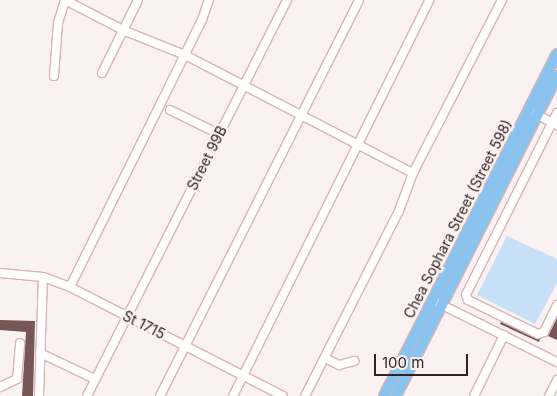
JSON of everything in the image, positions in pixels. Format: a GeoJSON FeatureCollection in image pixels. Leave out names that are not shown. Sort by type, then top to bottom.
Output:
{"type":"FeatureCollection","features":[{"type":"Feature","properties":{"kind":"main road","name":"Chea Sophara Street (Street 598)"},"geometry":{"type":"LineString","coordinates":[[384,396],[437,302],[533,113],[557,54]]}},
{"type":"Feature","properties":{"kind":"main road","name":"Chea Sophara Street (Street 598)"},"geometry":{"type":"LineString","coordinates":[[533,113],[557,76]]}},
{"type":"Feature","properties":{"kind":"main road","name":"Chea Sophara Street (Street 598)"},"geometry":{"type":"LineString","coordinates":[[396,396],[437,302]]}},
{"type":"Feature","properties":{"kind":"street"},"geometry":{"type":"LineString","coordinates":[[54,76],[58,23],[65,0],[125,31],[185,55],[413,173]]}},
{"type":"Feature","properties":{"kind":"street"},"geometry":{"type":"LineString","coordinates":[[102,73],[125,31],[138,0]]}},
{"type":"Feature","properties":{"kind":"street"},"geometry":{"type":"LineString","coordinates":[[70,287],[185,55],[208,0]]}},
{"type":"Feature","properties":{"kind":"street","name":"Street 99B"},"geometry":{"type":"LineString","coordinates":[[87,396],[287,0]]}},
{"type":"Feature","properties":{"kind":"street"},"geometry":{"type":"LineString","coordinates":[[160,396],[359,0]]}},
{"type":"Feature","properties":{"kind":"street"},"geometry":{"type":"LineString","coordinates":[[233,396],[430,0]]}},
{"type":"Feature","properties":{"kind":"street"},"geometry":{"type":"LineString","coordinates":[[305,396],[399,211],[413,173],[502,0]]}},
{"type":"Feature","properties":{"kind":"street"},"geometry":{"type":"LineString","coordinates":[[170,110],[219,134]]}},
{"type":"Feature","properties":{"kind":"street"},"geometry":{"type":"LineString","coordinates":[[557,112],[554,123],[466,295],[468,300],[538,334],[544,332],[557,305]]}},
{"type":"Feature","properties":{"kind":"street"},"geometry":{"type":"LineString","coordinates":[[533,113],[554,123]]}},
{"type":"Feature","properties":{"kind":"street","name":"St 1715"},"geometry":{"type":"LineString","coordinates":[[0,273],[43,277],[70,287],[283,396]]}},
{"type":"Feature","properties":{"kind":"street"},"geometry":{"type":"LineString","coordinates":[[39,396],[43,277]]}},
{"type":"Feature","properties":{"kind":"street"},"geometry":{"type":"LineString","coordinates":[[437,302],[557,362]]}},
{"type":"Feature","properties":{"kind":"street"},"geometry":{"type":"LineString","coordinates":[[474,396],[504,336]]}},
{"type":"Feature","properties":{"kind":"street"},"geometry":{"type":"LineString","coordinates":[[0,387],[17,379],[20,343]]}},
{"type":"Feature","properties":{"kind":"street"},"geometry":{"type":"LineString","coordinates":[[40,352],[96,379]]}},
{"type":"Feature","properties":{"kind":"street"},"geometry":{"type":"LineString","coordinates":[[325,358],[339,365],[354,360]]}},
{"type":"Feature","properties":{"kind":"street"},"geometry":{"type":"LineString","coordinates":[[549,396],[557,380]]}},
{"type":"Feature","properties":{"kind":"water"},"geometry":{"type":"Polygon","coordinates":[[[507,236],[557,259],[557,283],[535,324],[477,295],[507,236]]]}},
{"type":"Feature","properties":{"kind":"building"},"geometry":{"type":"Polygon","coordinates":[[[557,318],[557,340],[548,336],[557,318]]]}},
{"type":"Feature","properties":{"kind":"building"},"geometry":{"type":"Polygon","coordinates":[[[0,320],[35,321],[33,396],[22,396],[26,332],[0,330],[0,320]]]}},
{"type":"Feature","properties":{"kind":"building"},"geometry":{"type":"Polygon","coordinates":[[[501,322],[540,339],[539,342],[500,324],[501,322]]]}}]}
